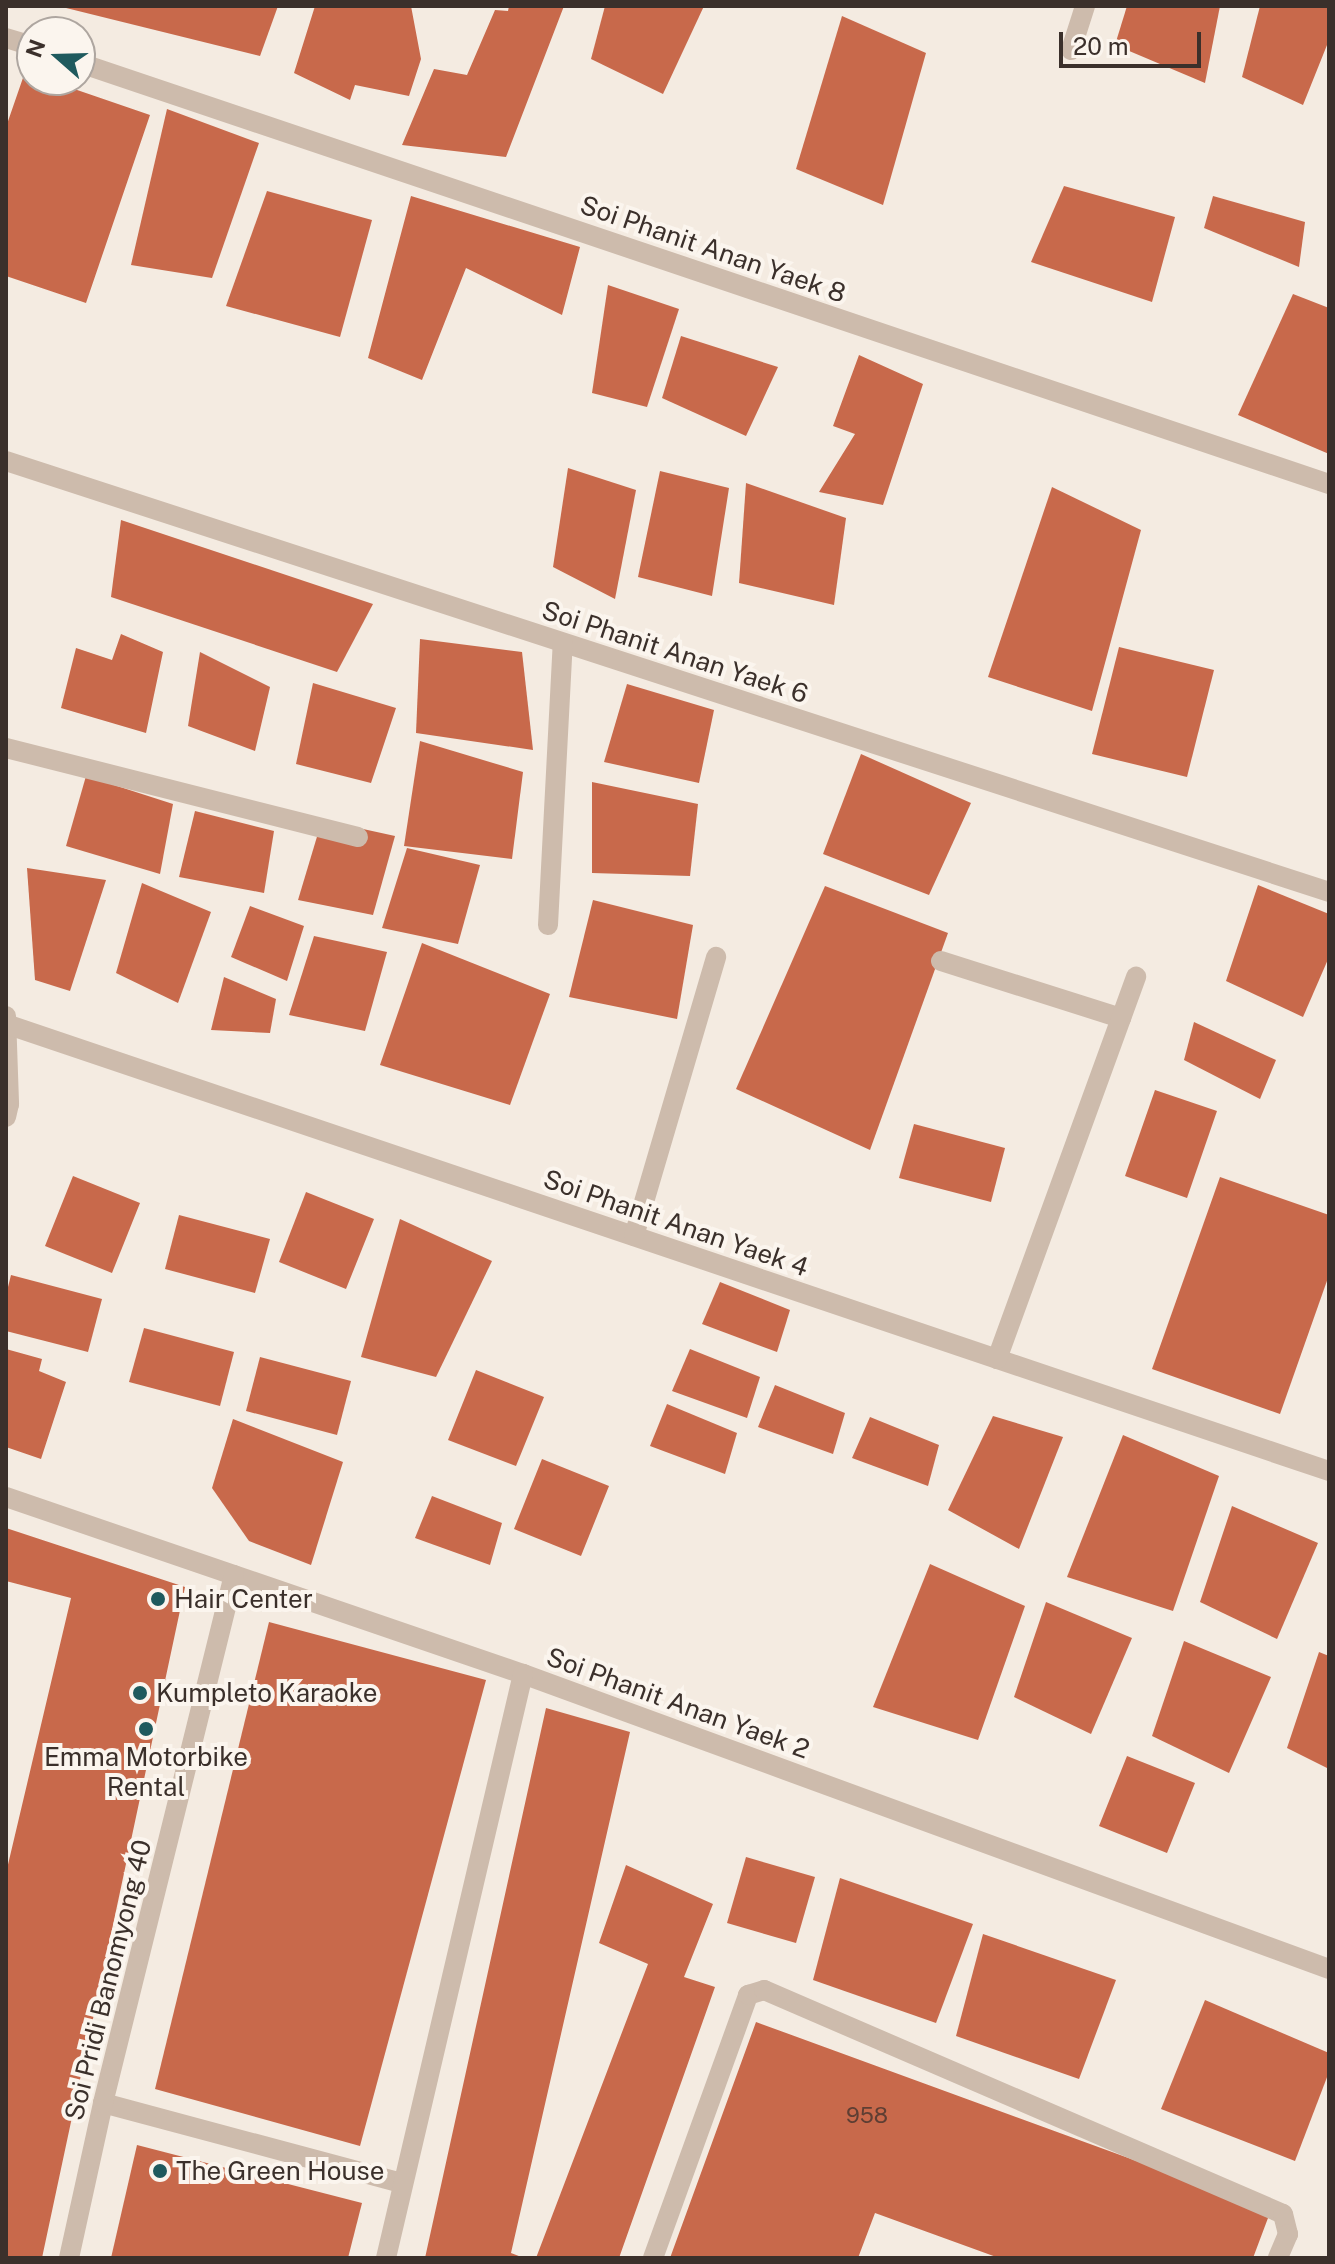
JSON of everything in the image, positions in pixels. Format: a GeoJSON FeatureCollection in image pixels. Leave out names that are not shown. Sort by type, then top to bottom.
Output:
{"type":"FeatureCollection","features":[{"type":"Feature","properties":{"kind":"street"},"geometry":{"type":"LineString","coordinates":[[1071,50],[1085,6]]}},
{"type":"Feature","properties":{"kind":"street","name":"Soi Phanit Anan Yaek 8"},"geometry":{"type":"LineString","coordinates":[[96,68],[1329,484]]}},
{"type":"Feature","properties":{"kind":"street","name":"Soi Phanit Anan Yaek 6"},"geometry":{"type":"LineString","coordinates":[[6,461],[1329,892]]}},
{"type":"Feature","properties":{"kind":"street"},"geometry":{"type":"LineString","coordinates":[[548,925],[563,643]]}},
{"type":"Feature","properties":{"kind":"street"},"geometry":{"type":"LineString","coordinates":[[6,748],[358,837]]}},
{"type":"Feature","properties":{"kind":"street"},"geometry":{"type":"LineString","coordinates":[[634,1236],[716,957]]}},
{"type":"Feature","properties":{"kind":"street"},"geometry":{"type":"LineString","coordinates":[[941,961],[1121,1018]]}},
{"type":"Feature","properties":{"kind":"street"},"geometry":{"type":"LineString","coordinates":[[997,1359],[1136,977]]}},
{"type":"Feature","properties":{"kind":"street"},"geometry":{"type":"LineString","coordinates":[[6,1016],[9,1104],[6,1117]]}},
{"type":"Feature","properties":{"kind":"street","name":"Soi Phanit Anan Yaek 4"},"geometry":{"type":"LineString","coordinates":[[6,1024],[1329,1471]]}},
{"type":"Feature","properties":{"kind":"street","name":"Soi Phanit Anan Yaek 2"},"geometry":{"type":"LineString","coordinates":[[6,1497],[523,1674],[1329,1969]]}},
{"type":"Feature","properties":{"kind":"street","name":"Soi Pridi Banomyong 40"},"geometry":{"type":"LineString","coordinates":[[69,2258],[103,2103],[234,1575]]}},
{"type":"Feature","properties":{"kind":"street"},"geometry":{"type":"LineString","coordinates":[[386,2258],[523,1674]]}},
{"type":"Feature","properties":{"kind":"street"},"geometry":{"type":"LineString","coordinates":[[653,2258],[748,1995],[764,1990],[1283,2214],[1288,2234],[1278,2258]]}},
{"type":"Feature","properties":{"kind":"street"},"geometry":{"type":"LineString","coordinates":[[103,2103],[402,2183]]}},
{"type":"Feature","properties":{"kind":"building"},"geometry":{"type":"Polygon","coordinates":[[[58,6],[278,6],[260,56],[58,6]]]}},
{"type":"Feature","properties":{"kind":"building"},"geometry":{"type":"Polygon","coordinates":[[[315,6],[411,6],[421,59],[409,96],[355,85],[350,100],[294,73],[315,6]]]}},
{"type":"Feature","properties":{"kind":"building"},"geometry":{"type":"Polygon","coordinates":[[[509,6],[564,6],[506,157],[402,145],[434,69],[467,75],[495,10],[508,11],[509,6]]]}},
{"type":"Feature","properties":{"kind":"building"},"geometry":{"type":"Polygon","coordinates":[[[605,6],[704,6],[663,94],[591,59],[605,6]]]}},
{"type":"Feature","properties":{"kind":"building"},"geometry":{"type":"Polygon","coordinates":[[[1127,6],[1220,6],[1205,83],[1115,45],[1127,6]]]}},
{"type":"Feature","properties":{"kind":"building"},"geometry":{"type":"Polygon","coordinates":[[[1260,6],[1329,6],[1329,40],[1303,105],[1242,77],[1260,6]]]}},
{"type":"Feature","properties":{"kind":"building"},"geometry":{"type":"Polygon","coordinates":[[[842,16],[926,53],[883,205],[796,169],[842,16]]]}},
{"type":"Feature","properties":{"kind":"building"},"geometry":{"type":"Polygon","coordinates":[[[17,96],[95,96],[150,115],[86,303],[6,276],[6,127],[17,96]]]}},
{"type":"Feature","properties":{"kind":"building"},"geometry":{"type":"Polygon","coordinates":[[[167,109],[259,143],[212,278],[131,265],[167,109]]]}},
{"type":"Feature","properties":{"kind":"building"},"geometry":{"type":"Polygon","coordinates":[[[1064,186],[1175,217],[1152,302],[1031,262],[1064,186]]]}},
{"type":"Feature","properties":{"kind":"building"},"geometry":{"type":"Polygon","coordinates":[[[267,191],[372,220],[340,337],[226,306],[267,191]]]}},
{"type":"Feature","properties":{"kind":"building"},"geometry":{"type":"Polygon","coordinates":[[[411,196],[580,247],[562,315],[466,268],[422,380],[368,358],[411,196]]]}},
{"type":"Feature","properties":{"kind":"building"},"geometry":{"type":"Polygon","coordinates":[[[1213,196],[1305,222],[1299,267],[1204,228],[1213,196]]]}},
{"type":"Feature","properties":{"kind":"building"},"geometry":{"type":"Polygon","coordinates":[[[608,285],[679,309],[647,407],[592,393],[608,285]]]}},
{"type":"Feature","properties":{"kind":"building"},"geometry":{"type":"Polygon","coordinates":[[[1293,294],[1329,308],[1329,454],[1238,415],[1293,294]]]}},
{"type":"Feature","properties":{"kind":"building"},"geometry":{"type":"Polygon","coordinates":[[[681,336],[778,367],[746,436],[662,398],[681,336]]]}},
{"type":"Feature","properties":{"kind":"building"},"geometry":{"type":"Polygon","coordinates":[[[859,355],[923,384],[883,505],[819,492],[855,434],[833,426],[859,355]]]}},
{"type":"Feature","properties":{"kind":"building"},"geometry":{"type":"Polygon","coordinates":[[[568,468],[636,490],[615,599],[553,567],[568,468]]]}},
{"type":"Feature","properties":{"kind":"building"},"geometry":{"type":"Polygon","coordinates":[[[660,471],[729,488],[712,596],[638,577],[660,471]]]}},
{"type":"Feature","properties":{"kind":"building"},"geometry":{"type":"Polygon","coordinates":[[[746,483],[846,518],[834,605],[739,583],[746,483]]]}},
{"type":"Feature","properties":{"kind":"building"},"geometry":{"type":"Polygon","coordinates":[[[1052,487],[1141,530],[1092,711],[988,677],[1052,487]]]}},
{"type":"Feature","properties":{"kind":"building"},"geometry":{"type":"Polygon","coordinates":[[[121,520],[373,604],[337,672],[111,597],[121,520]]]}},
{"type":"Feature","properties":{"kind":"building"},"geometry":{"type":"Polygon","coordinates":[[[121,634],[163,652],[146,733],[61,708],[76,648],[112,660],[121,634]]]}},
{"type":"Feature","properties":{"kind":"building"},"geometry":{"type":"Polygon","coordinates":[[[420,639],[522,652],[533,750],[416,733],[420,639]]]}},
{"type":"Feature","properties":{"kind":"building"},"geometry":{"type":"Polygon","coordinates":[[[1119,647],[1214,670],[1187,777],[1092,754],[1119,647]]]}},
{"type":"Feature","properties":{"kind":"building"},"geometry":{"type":"Polygon","coordinates":[[[200,652],[270,687],[255,751],[188,726],[200,652]]]}},
{"type":"Feature","properties":{"kind":"building"},"geometry":{"type":"Polygon","coordinates":[[[313,683],[396,708],[371,783],[296,764],[313,683]]]}},
{"type":"Feature","properties":{"kind":"building"},"geometry":{"type":"Polygon","coordinates":[[[627,684],[714,710],[699,783],[604,762],[627,684]]]}},
{"type":"Feature","properties":{"kind":"building"},"geometry":{"type":"Polygon","coordinates":[[[420,741],[523,772],[512,859],[404,846],[420,741]]]}},
{"type":"Feature","properties":{"kind":"building"},"geometry":{"type":"Polygon","coordinates":[[[861,754],[971,803],[929,895],[823,854],[861,754]]]}},
{"type":"Feature","properties":{"kind":"building"},"geometry":{"type":"Polygon","coordinates":[[[86,776],[173,804],[160,874],[66,846],[86,776]]]}},
{"type":"Feature","properties":{"kind":"building"},"geometry":{"type":"Polygon","coordinates":[[[592,782],[698,804],[690,876],[592,873],[592,782]]]}},
{"type":"Feature","properties":{"kind":"building"},"geometry":{"type":"Polygon","coordinates":[[[195,811],[274,831],[264,893],[179,877],[195,811]]]}},
{"type":"Feature","properties":{"kind":"building"},"geometry":{"type":"Polygon","coordinates":[[[322,820],[395,836],[373,915],[298,900],[322,820]]]}},
{"type":"Feature","properties":{"kind":"building"},"geometry":{"type":"Polygon","coordinates":[[[407,848],[480,865],[458,944],[382,928],[407,848]]]}},
{"type":"Feature","properties":{"kind":"building"},"geometry":{"type":"Polygon","coordinates":[[[27,868],[106,880],[70,991],[35,980],[27,868]]]}},
{"type":"Feature","properties":{"kind":"building"},"geometry":{"type":"Polygon","coordinates":[[[142,883],[211,912],[178,1003],[116,973],[142,883]]]}},
{"type":"Feature","properties":{"kind":"building"},"geometry":{"type":"Polygon","coordinates":[[[1258,885],[1329,914],[1329,957],[1303,1017],[1226,981],[1258,885]]]}},
{"type":"Feature","properties":{"kind":"building"},"geometry":{"type":"Polygon","coordinates":[[[825,886],[948,933],[870,1150],[736,1089],[825,886]]]}},
{"type":"Feature","properties":{"kind":"building"},"geometry":{"type":"Polygon","coordinates":[[[593,900],[693,925],[677,1019],[569,997],[593,900]]]}},
{"type":"Feature","properties":{"kind":"building"},"geometry":{"type":"Polygon","coordinates":[[[250,906],[304,926],[287,981],[231,957],[250,906]]]}},
{"type":"Feature","properties":{"kind":"building"},"geometry":{"type":"Polygon","coordinates":[[[314,936],[387,952],[365,1031],[289,1015],[314,936]]]}},
{"type":"Feature","properties":{"kind":"building"},"geometry":{"type":"Polygon","coordinates":[[[422,943],[550,994],[510,1105],[380,1065],[422,943]]]}},
{"type":"Feature","properties":{"kind":"building"},"geometry":{"type":"Polygon","coordinates":[[[224,977],[276,999],[270,1033],[211,1030],[224,977]]]}},
{"type":"Feature","properties":{"kind":"building"},"geometry":{"type":"Polygon","coordinates":[[[1194,1022],[1276,1060],[1260,1099],[1184,1060],[1194,1022]]]}},
{"type":"Feature","properties":{"kind":"building"},"geometry":{"type":"Polygon","coordinates":[[[1155,1090],[1217,1111],[1187,1198],[1125,1176],[1155,1090]]]}},
{"type":"Feature","properties":{"kind":"building"},"geometry":{"type":"Polygon","coordinates":[[[914,1124],[1005,1148],[991,1202],[899,1178],[914,1124]]]}},
{"type":"Feature","properties":{"kind":"building"},"geometry":{"type":"Polygon","coordinates":[[[73,1176],[140,1203],[112,1273],[45,1246],[73,1176]]]}},
{"type":"Feature","properties":{"kind":"building"},"geometry":{"type":"Polygon","coordinates":[[[1220,1177],[1329,1215],[1329,1275],[1280,1414],[1152,1369],[1220,1177]]]}},
{"type":"Feature","properties":{"kind":"building"},"geometry":{"type":"Polygon","coordinates":[[[306,1192],[374,1219],[346,1289],[279,1262],[306,1192]]]}},
{"type":"Feature","properties":{"kind":"building"},"geometry":{"type":"Polygon","coordinates":[[[179,1215],[270,1239],[255,1293],[165,1269],[179,1215]]]}},
{"type":"Feature","properties":{"kind":"building"},"geometry":{"type":"Polygon","coordinates":[[[400,1219],[492,1261],[436,1377],[361,1357],[400,1219]]]}},
{"type":"Feature","properties":{"kind":"building"},"geometry":{"type":"Polygon","coordinates":[[[11,1275],[102,1299],[88,1352],[6,1331],[6,1295],[11,1275]]]}},
{"type":"Feature","properties":{"kind":"building"},"geometry":{"type":"Polygon","coordinates":[[[720,1282],[790,1310],[777,1352],[702,1324],[720,1282]]]}},
{"type":"Feature","properties":{"kind":"building"},"geometry":{"type":"Polygon","coordinates":[[[144,1328],[234,1352],[220,1406],[129,1382],[144,1328]]]}},
{"type":"Feature","properties":{"kind":"building"},"geometry":{"type":"Polygon","coordinates":[[[6,1349],[42,1359],[39,1371],[66,1382],[41,1459],[6,1447],[6,1349]]]}},
{"type":"Feature","properties":{"kind":"building"},"geometry":{"type":"Polygon","coordinates":[[[690,1349],[760,1377],[747,1418],[672,1391],[690,1349]]]}},
{"type":"Feature","properties":{"kind":"building"},"geometry":{"type":"Polygon","coordinates":[[[260,1357],[351,1381],[337,1435],[246,1411],[260,1357]]]}},
{"type":"Feature","properties":{"kind":"building"},"geometry":{"type":"Polygon","coordinates":[[[476,1370],[544,1397],[516,1466],[448,1440],[476,1370]]]}},
{"type":"Feature","properties":{"kind":"building"},"geometry":{"type":"Polygon","coordinates":[[[775,1385],[845,1413],[833,1454],[758,1427],[775,1385]]]}},
{"type":"Feature","properties":{"kind":"building"},"geometry":{"type":"Polygon","coordinates":[[[667,1404],[737,1433],[725,1474],[650,1446],[667,1404]]]}},
{"type":"Feature","properties":{"kind":"building"},"geometry":{"type":"Polygon","coordinates":[[[993,1416],[1063,1437],[1019,1549],[948,1510],[993,1416]]]}},
{"type":"Feature","properties":{"kind":"building"},"geometry":{"type":"Polygon","coordinates":[[[870,1417],[939,1445],[928,1486],[852,1458],[870,1417]]]}},
{"type":"Feature","properties":{"kind":"building"},"geometry":{"type":"Polygon","coordinates":[[[233,1419],[343,1462],[311,1565],[249,1541],[212,1488],[233,1419]]]}},
{"type":"Feature","properties":{"kind":"building"},"geometry":{"type":"Polygon","coordinates":[[[1123,1435],[1219,1476],[1173,1611],[1067,1577],[1123,1435]]]}},
{"type":"Feature","properties":{"kind":"building"},"geometry":{"type":"Polygon","coordinates":[[[542,1459],[609,1486],[581,1556],[514,1529],[542,1459]]]}},
{"type":"Feature","properties":{"kind":"building"},"geometry":{"type":"Polygon","coordinates":[[[432,1496],[502,1523],[490,1565],[415,1538],[432,1496]]]}},
{"type":"Feature","properties":{"kind":"building"},"geometry":{"type":"Polygon","coordinates":[[[1232,1506],[1318,1543],[1277,1639],[1200,1602],[1232,1506]]]}},
{"type":"Feature","properties":{"kind":"building"},"geometry":{"type":"Polygon","coordinates":[[[6,1528],[185,1587],[42,2258],[6,2258],[6,1873],[71,1598],[6,1581],[6,1528]]]}},
{"type":"Feature","properties":{"kind":"building"},"geometry":{"type":"Polygon","coordinates":[[[930,1564],[1025,1606],[978,1740],[873,1707],[930,1564]]]}},
{"type":"Feature","properties":{"kind":"building"},"geometry":{"type":"Polygon","coordinates":[[[1046,1602],[1132,1638],[1091,1734],[1014,1697],[1046,1602]]]}},
{"type":"Feature","properties":{"kind":"building"},"geometry":{"type":"Polygon","coordinates":[[[269,1622],[486,1680],[360,2146],[155,2089],[269,1622]]]}},
{"type":"Feature","properties":{"kind":"building"},"geometry":{"type":"Polygon","coordinates":[[[1184,1641],[1271,1677],[1229,1773],[1152,1736],[1184,1641]]]}},
{"type":"Feature","properties":{"kind":"building"},"geometry":{"type":"Polygon","coordinates":[[[1319,1652],[1329,1656],[1329,1769],[1287,1748],[1319,1652]]]}},
{"type":"Feature","properties":{"kind":"building"},"geometry":{"type":"Polygon","coordinates":[[[546,1708],[630,1732],[511,2253],[524,2258],[425,2258],[546,1708]]]}},
{"type":"Feature","properties":{"kind":"building"},"geometry":{"type":"Polygon","coordinates":[[[1127,1756],[1195,1783],[1167,1853],[1099,1826],[1127,1756]]]}},
{"type":"Feature","properties":{"kind":"building"},"geometry":{"type":"Polygon","coordinates":[[[746,1857],[815,1877],[796,1943],[727,1923],[746,1857]]]}},
{"type":"Feature","properties":{"kind":"building"},"geometry":{"type":"Polygon","coordinates":[[[626,1865],[713,1904],[684,1977],[715,1987],[619,2258],[536,2258],[648,1964],[599,1943],[626,1865]]]}},
{"type":"Feature","properties":{"kind":"building"},"geometry":{"type":"Polygon","coordinates":[[[840,1878],[973,1924],[936,2023],[813,1980],[840,1878]]]}},
{"type":"Feature","properties":{"kind":"building"},"geometry":{"type":"Polygon","coordinates":[[[983,1934],[1116,1980],[1079,2079],[956,2036],[983,1934]]]}},
{"type":"Feature","properties":{"kind":"building"},"geometry":{"type":"Polygon","coordinates":[[[1205,2000],[1329,2053],[1329,2072],[1295,2161],[1161,2109],[1205,2000]]]}},
{"type":"Feature","properties":{"kind":"building"},"geometry":{"type":"Polygon","coordinates":[[[756,2022],[1271,2210],[1253,2258],[999,2258],[875,2213],[858,2258],[670,2258],[756,2022]]]}},
{"type":"Feature","properties":{"kind":"building"},"geometry":{"type":"Polygon","coordinates":[[[137,2145],[362,2203],[348,2258],[111,2258],[137,2145]]]}},
{"type":"Feature","properties":{"kind":"place","name":"Hair Center"},"geometry":{"type":"Point","coordinates":[158,1599]}},
{"type":"Feature","properties":{"kind":"place","name":"Kumpleto Karaoke"},"geometry":{"type":"Point","coordinates":[140,1693]}},
{"type":"Feature","properties":{"kind":"place","name":"Emma Motorbike Rental"},"geometry":{"type":"Point","coordinates":[146,1729]}},
{"type":"Feature","properties":{"kind":"place","name":"The Green House"},"geometry":{"type":"Point","coordinates":[160,2171]}}]}
